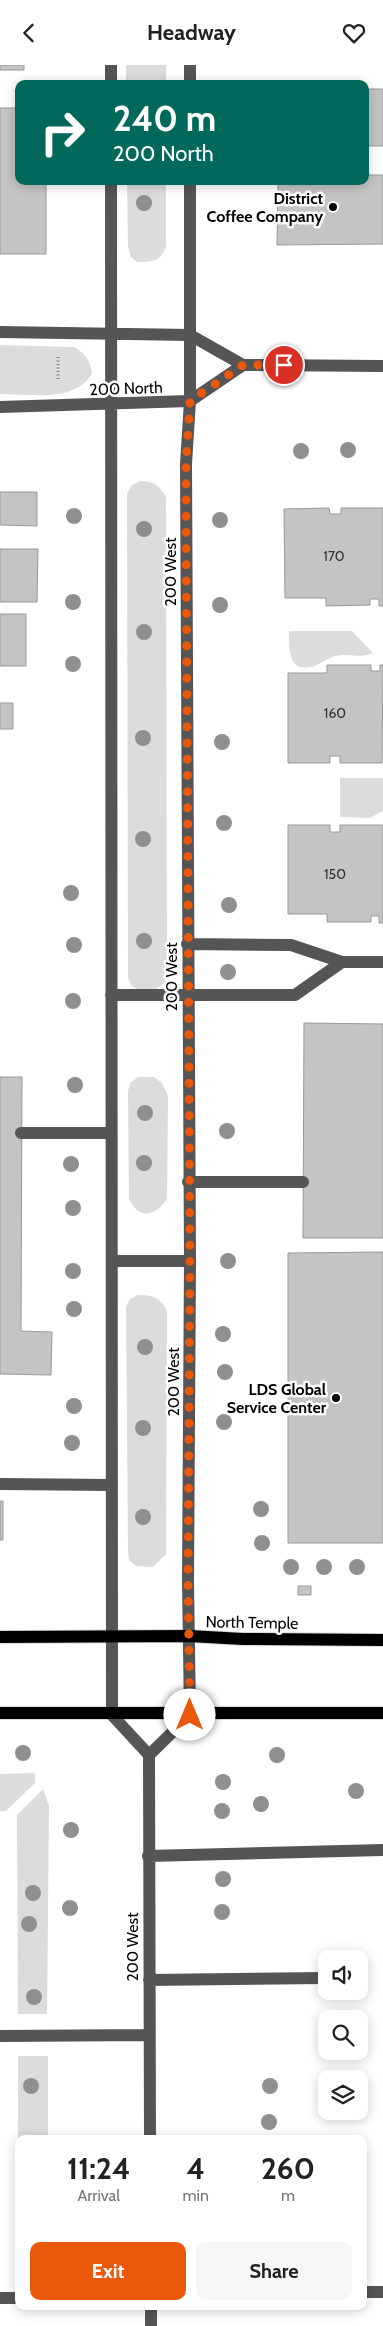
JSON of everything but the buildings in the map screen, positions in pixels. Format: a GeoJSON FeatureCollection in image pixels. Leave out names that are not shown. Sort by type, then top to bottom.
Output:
{"type":"FeatureCollection","features":[{"type":"Feature","properties":{"kind":"main road","name":"North Temple"},"geometry":{"type":"LineString","coordinates":[[0,1637],[383,1640]]}},
{"type":"Feature","properties":{"kind":"main road"},"geometry":{"type":"LineString","coordinates":[[0,1713],[190,1715],[383,1713]]}},
{"type":"Feature","properties":{"kind":"street"},"geometry":{"type":"LineString","coordinates":[[111,65],[111,80]]}},
{"type":"Feature","properties":{"kind":"street"},"geometry":{"type":"LineString","coordinates":[[190,65],[190,80]]}},
{"type":"Feature","properties":{"kind":"street"},"geometry":{"type":"LineString","coordinates":[[111,185],[112,1715],[148,1755],[190,1715]]}},
{"type":"Feature","properties":{"kind":"street","name":"200 West"},"geometry":{"type":"LineString","coordinates":[[190,185],[190,401],[186,464],[190,1715]]}},
{"type":"Feature","properties":{"kind":"street"},"geometry":{"type":"LineString","coordinates":[[0,332],[111,332],[190,335],[243,365],[383,365]]}},
{"type":"Feature","properties":{"kind":"street"},"geometry":{"type":"LineString","coordinates":[[190,401],[243,365]]}},
{"type":"Feature","properties":{"kind":"street","name":"200 North"},"geometry":{"type":"LineString","coordinates":[[0,407],[111,405],[190,401]]}},
{"type":"Feature","properties":{"kind":"street"},"geometry":{"type":"LineString","coordinates":[[187,943],[290,945],[342,962],[383,962]]}},
{"type":"Feature","properties":{"kind":"street"},"geometry":{"type":"LineString","coordinates":[[111,995],[295,995],[342,962]]}},
{"type":"Feature","properties":{"kind":"street"},"geometry":{"type":"LineString","coordinates":[[21,1133],[111,1133]]}},
{"type":"Feature","properties":{"kind":"street"},"geometry":{"type":"LineString","coordinates":[[188,1183],[303,1182]]}},
{"type":"Feature","properties":{"kind":"street"},"geometry":{"type":"LineString","coordinates":[[112,1261],[190,1261]]}},
{"type":"Feature","properties":{"kind":"street"},"geometry":{"type":"LineString","coordinates":[[0,1484],[112,1485]]}},
{"type":"Feature","properties":{"kind":"street","name":"200 West"},"geometry":{"type":"LineString","coordinates":[[148,1755],[150,2135]]}},
{"type":"Feature","properties":{"kind":"street"},"geometry":{"type":"LineString","coordinates":[[148,1856],[383,1850]]}},
{"type":"Feature","properties":{"kind":"street"},"geometry":{"type":"LineString","coordinates":[[149,1980],[318,1978]]}},
{"type":"Feature","properties":{"kind":"street"},"geometry":{"type":"LineString","coordinates":[[0,2036],[149,2035]]}},
{"type":"Feature","properties":{"kind":"street"},"geometry":{"type":"LineString","coordinates":[[367,2292],[383,2292]]}},
{"type":"Feature","properties":{"kind":"street"},"geometry":{"type":"LineString","coordinates":[[0,2298],[15,2298]]}},
{"type":"Feature","properties":{"kind":"street"},"geometry":{"type":"LineString","coordinates":[[151,2310],[151,2326]]}},
{"type":"Feature","properties":{"kind":"path"},"geometry":{"type":"LineString","coordinates":[[58,349],[58,382]]}},
{"type":"Feature","properties":{"kind":"shaded area"},"geometry":{"type":"Polygon","coordinates":[[[126,65],[166,65],[166,80],[126,80],[126,65]]]}},
{"type":"Feature","properties":{"kind":"shaded area"},"geometry":{"type":"Polygon","coordinates":[[[127,185],[166,185],[166,247],[164,252],[155,260],[137,262],[131,257],[128,246],[127,185]]]}},
{"type":"Feature","properties":{"kind":"shaded area"},"geometry":{"type":"Polygon","coordinates":[[[0,345],[74,347],[87,358],[92,374],[84,383],[63,393],[51,395],[0,394],[0,345]]]}},
{"type":"Feature","properties":{"kind":"shaded area"},"geometry":{"type":"Polygon","coordinates":[[[140,481],[156,484],[166,497],[167,978],[158,988],[151,990],[138,990],[131,985],[128,977],[127,494],[132,485],[140,481]]]}},
{"type":"Feature","properties":{"kind":"shaded area"},"geometry":{"type":"Polygon","coordinates":[[[289,631],[352,631],[373,653],[363,656],[335,656],[317,665],[300,667],[295,664],[290,653],[289,631]]]}},
{"type":"Feature","properties":{"kind":"shaded area"},"geometry":{"type":"Polygon","coordinates":[[[340,778],[383,778],[383,811],[370,818],[340,817],[340,778]]]}},
{"type":"Feature","properties":{"kind":"shaded area"},"geometry":{"type":"Polygon","coordinates":[[[138,1077],[154,1077],[162,1083],[168,1096],[167,1198],[158,1209],[147,1213],[137,1210],[129,1198],[128,1091],[130,1083],[138,1077]]]}},
{"type":"Feature","properties":{"kind":"shaded area"},"geometry":{"type":"Polygon","coordinates":[[[138,1295],[155,1298],[167,1310],[166,1554],[153,1567],[136,1566],[129,1560],[128,1550],[126,1307],[130,1299],[138,1295]]]}},
{"type":"Feature","properties":{"kind":"shaded area"},"geometry":{"type":"Polygon","coordinates":[[[35,1773],[35,1783],[6,1811],[0,1811],[0,1774],[35,1773]]]}},
{"type":"Feature","properties":{"kind":"shaded area"},"geometry":{"type":"Polygon","coordinates":[[[43,1789],[49,1806],[47,2014],[18,2014],[17,1815],[43,1789]]]}},
{"type":"Feature","properties":{"kind":"shaded area"},"geometry":{"type":"Polygon","coordinates":[[[18,2056],[48,2056],[48,2135],[18,2135],[18,2056]]]}},
{"type":"Feature","properties":{"kind":"place","name":"District Coffee Company"},"geometry":{"type":"Point","coordinates":[333,207]}},
{"type":"Feature","properties":{"kind":"place","name":"LDS Global Service Center"},"geometry":{"type":"Point","coordinates":[336,1398]}},
{"type":"Feature","properties":{"kind":"route"},"geometry":{"type":"LineString","coordinates":[[190,1715],[188,1581],[190,1261],[188,1183],[186,521],[186,464],[190,401],[243,365],[284,365]]}}]}
